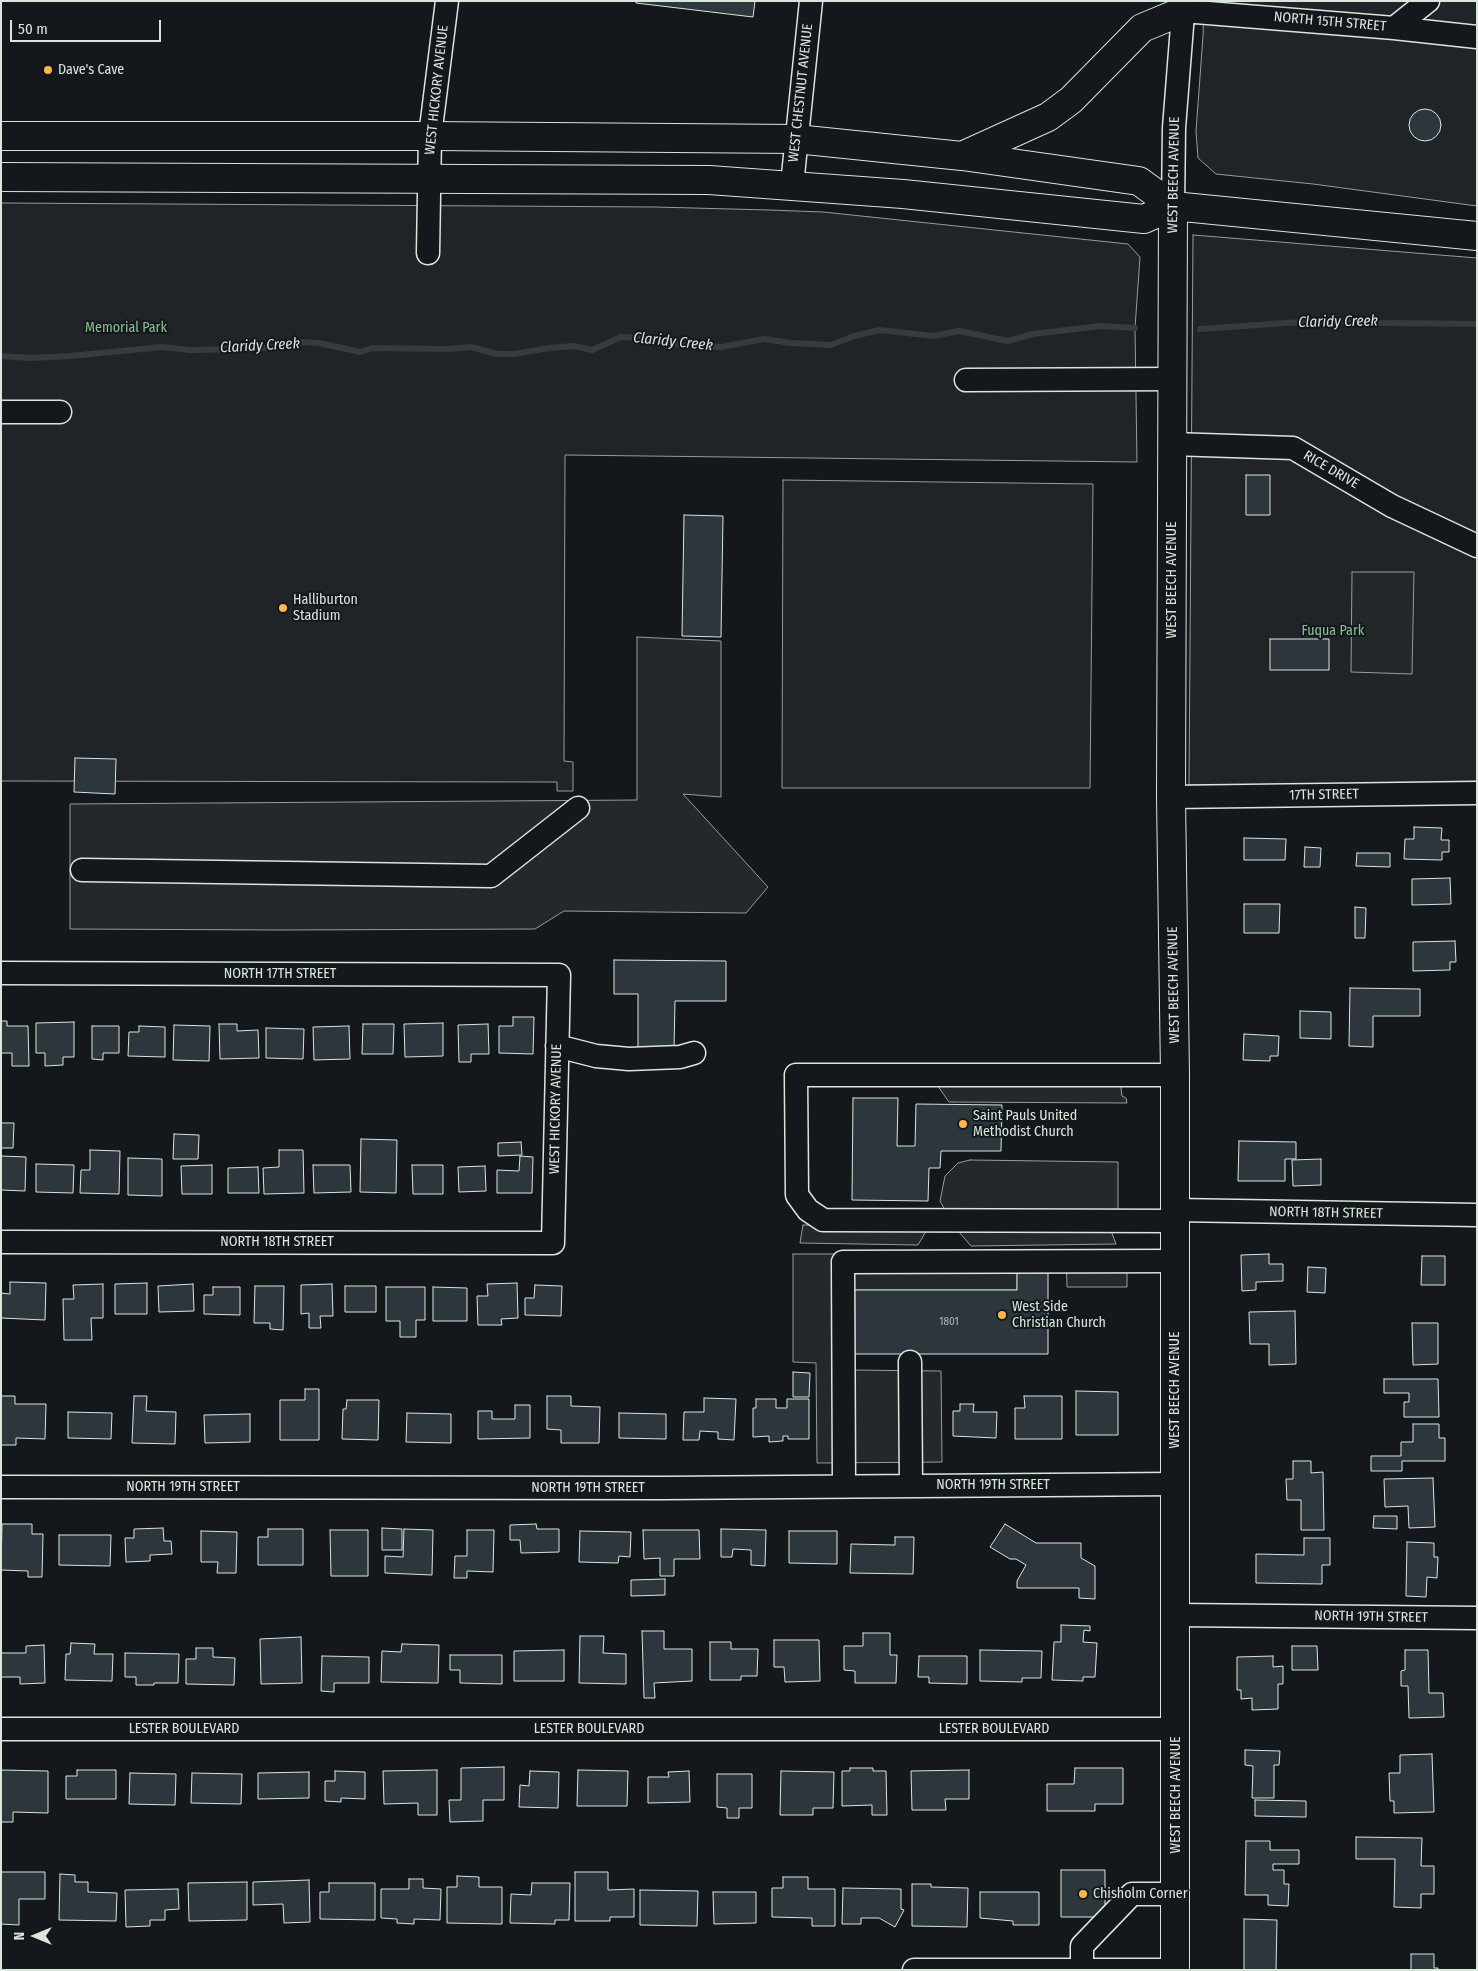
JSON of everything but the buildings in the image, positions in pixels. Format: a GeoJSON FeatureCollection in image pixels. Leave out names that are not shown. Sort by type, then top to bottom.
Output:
{"type":"FeatureCollection","features":[{"type":"Feature","properties":{"kind":"main road"},"geometry":{"type":"LineString","coordinates":[[962,156],[1048,117],[1071,100],[1142,28],[1183,6]]}},
{"type":"Feature","properties":{"kind":"main road"},"geometry":{"type":"LineString","coordinates":[[1,136],[430,136],[796,139],[962,156],[1139,181],[1173,206]]}},
{"type":"Feature","properties":{"kind":"main road"},"geometry":{"type":"LineString","coordinates":[[1,176],[709,180],[903,194],[1144,218],[1173,206],[1477,236]]}},
{"type":"Feature","properties":{"kind":"main road","name":"WEST BEECH AVENUE"},"geometry":{"type":"LineString","coordinates":[[1173,206],[1171,797],[1176,1075],[1176,1970]]}},
{"type":"Feature","properties":{"kind":"street","name":"WEST HICKORY AVENUE"},"geometry":{"type":"LineString","coordinates":[[428,254],[430,136],[447,1]]}},
{"type":"Feature","properties":{"kind":"street","name":"WEST CHESTNUT AVENUE"},"geometry":{"type":"LineString","coordinates":[[792,185],[811,1]]}},
{"type":"Feature","properties":{"kind":"street"},"geometry":{"type":"LineString","coordinates":[[1394,28],[1428,1]]}},
{"type":"Feature","properties":{"kind":"street","name":"NORTH 15TH STREET"},"geometry":{"type":"LineString","coordinates":[[1183,6],[1477,37]]}},
{"type":"Feature","properties":{"kind":"street","name":"WEST BEECH AVENUE"},"geometry":{"type":"LineString","coordinates":[[1173,206],[1175,119],[1183,6]]}},
{"type":"Feature","properties":{"kind":"street"},"geometry":{"type":"LineString","coordinates":[[966,380],[1172,379]]}},
{"type":"Feature","properties":{"kind":"street"},"geometry":{"type":"LineString","coordinates":[[1,412],[60,412]]}},
{"type":"Feature","properties":{"kind":"street","name":"RICE DRIVE"},"geometry":{"type":"LineString","coordinates":[[1172,444],[1293,448],[1392,506],[1477,546]]}},
{"type":"Feature","properties":{"kind":"street","name":"17TH STREET"},"geometry":{"type":"LineString","coordinates":[[1171,797],[1477,793]]}},
{"type":"Feature","properties":{"kind":"street"},"geometry":{"type":"LineString","coordinates":[[82,870],[491,876],[578,808]]}},
{"type":"Feature","properties":{"kind":"street","name":"NORTH 17TH STREET"},"geometry":{"type":"LineString","coordinates":[[1,973],[559,975]]}},
{"type":"Feature","properties":{"kind":"street","name":"WEST HICKORY AVENUE"},"geometry":{"type":"LineString","coordinates":[[553,1243],[559,975]]}},
{"type":"Feature","properties":{"kind":"street"},"geometry":{"type":"LineString","coordinates":[[558,1046],[596,1056],[629,1059],[680,1057],[694,1053]]}},
{"type":"Feature","properties":{"kind":"street","name":"NORTH 18TH STREET"},"geometry":{"type":"LineString","coordinates":[[1176,1075],[796,1075],[796,1195],[808,1210],[823,1220],[1477,1215]]}},
{"type":"Feature","properties":{"kind":"street","name":"NORTH 18TH STREET"},"geometry":{"type":"LineString","coordinates":[[1,1242],[553,1243]]}},
{"type":"Feature","properties":{"kind":"street"},"geometry":{"type":"LineString","coordinates":[[844,1486],[843,1262],[1175,1261]]}},
{"type":"Feature","properties":{"kind":"street"},"geometry":{"type":"LineString","coordinates":[[910,1362],[911,1486]]}},
{"type":"Feature","properties":{"kind":"street","name":"NORTH 19TH STREET"},"geometry":{"type":"LineString","coordinates":[[1,1487],[1175,1484]]}},
{"type":"Feature","properties":{"kind":"street","name":"NORTH 19TH STREET"},"geometry":{"type":"LineString","coordinates":[[1176,1615],[1477,1618]]}},
{"type":"Feature","properties":{"kind":"street","name":"LESTER BOULEVARD"},"geometry":{"type":"LineString","coordinates":[[1,1729],[1176,1730]]}},
{"type":"Feature","properties":{"kind":"street"},"geometry":{"type":"LineString","coordinates":[[1082,1970],[1082,1946],[1132,1894],[1176,1894]]}},
{"type":"Feature","properties":{"kind":"street"},"geometry":{"type":"LineString","coordinates":[[914,1970],[1176,1970]]}},
{"type":"Feature","properties":{"kind":"green space"},"geometry":{"type":"Polygon","coordinates":[[[1204,1],[1477,1],[1477,206],[1313,184],[1216,174],[1198,158],[1196,131],[1204,1]]]}},
{"type":"Feature","properties":{"kind":"green space","name":"Memorial Park"},"geometry":{"type":"Polygon","coordinates":[[[1,203],[655,207],[769,210],[823,212],[1128,244],[1140,257],[1135,328],[1137,462],[565,455],[564,761],[573,762],[573,791],[557,791],[557,782],[1,781],[1,203]]]}},
{"type":"Feature","properties":{"kind":"green space","name":"Fuqua Park"},"geometry":{"type":"Polygon","coordinates":[[[1193,235],[1477,258],[1477,783],[1189,785],[1193,235]]]}},
{"type":"Feature","properties":{"kind":"green space"},"geometry":{"type":"Polygon","coordinates":[[[783,480],[1093,484],[1090,788],[782,788],[783,480]]]}},
{"type":"Feature","properties":{"kind":"shaded area"},"geometry":{"type":"Polygon","coordinates":[[[1352,572],[1414,572],[1412,674],[1351,672],[1352,572]]]}},
{"type":"Feature","properties":{"kind":"shaded area"},"geometry":{"type":"Polygon","coordinates":[[[637,637],[721,641],[721,797],[683,794],[768,887],[746,913],[564,911],[535,929],[70,929],[70,804],[637,800],[637,637]]]}},
{"type":"Feature","properties":{"kind":"shaded area"},"geometry":{"type":"Polygon","coordinates":[[[1121,1067],[1122,1096],[1126,1098],[1127,1103],[949,1102],[937,1085],[1121,1067]]]}},
{"type":"Feature","properties":{"kind":"shaded area"},"geometry":{"type":"Polygon","coordinates":[[[970,1160],[1118,1162],[1118,1228],[1110,1228],[1116,1244],[971,1246],[954,1226],[940,1201],[945,1176],[958,1163],[970,1160]]]}},
{"type":"Feature","properties":{"kind":"shaded area"},"geometry":{"type":"Polygon","coordinates":[[[803,1225],[929,1226],[918,1245],[800,1243],[803,1225]]]}},
{"type":"Feature","properties":{"kind":"shaded area"},"geometry":{"type":"Polygon","coordinates":[[[1066,1251],[1127,1251],[1127,1287],[1067,1287],[1066,1251]]]}},
{"type":"Feature","properties":{"kind":"shaded area"},"geometry":{"type":"Polygon","coordinates":[[[793,1254],[1017,1254],[1017,1290],[850,1290],[850,1370],[941,1371],[942,1462],[817,1463],[816,1363],[793,1362],[793,1254]]]}},
{"type":"Feature","properties":{"kind":"waterway","name":"Claridy Creek"},"geometry":{"type":"LineString","coordinates":[[1200,329],[1329,320],[1381,323],[1477,324]]}},
{"type":"Feature","properties":{"kind":"waterway","name":"Claridy Creek"},"geometry":{"type":"LineString","coordinates":[[1,356],[31,358],[70,356],[162,347],[190,350],[245,349],[276,347],[302,342],[319,343],[360,352],[372,348],[449,349],[471,347],[497,354],[514,354],[574,346],[592,350],[621,337],[656,339],[686,346],[721,347],[764,339],[790,343],[831,345],[854,336],[880,330],[933,336],[959,331],[1008,341],[1033,334],[1101,326],[1135,328]]}},
{"type":"Feature","properties":{"kind":"place","name":"Dave's Cave"},"geometry":{"type":"Point","coordinates":[48,70]}},
{"type":"Feature","properties":{"kind":"place","name":"Halliburton Stadium"},"geometry":{"type":"Point","coordinates":[283,608]}},
{"type":"Feature","properties":{"kind":"place","name":"Saint Pauls United Methodist Church"},"geometry":{"type":"Point","coordinates":[963,1124]}},
{"type":"Feature","properties":{"kind":"place","name":"West Side Christian Church"},"geometry":{"type":"Point","coordinates":[1002,1315]}},
{"type":"Feature","properties":{"kind":"place","name":"Chisholm Corner"},"geometry":{"type":"Point","coordinates":[1083,1894]}}]}
